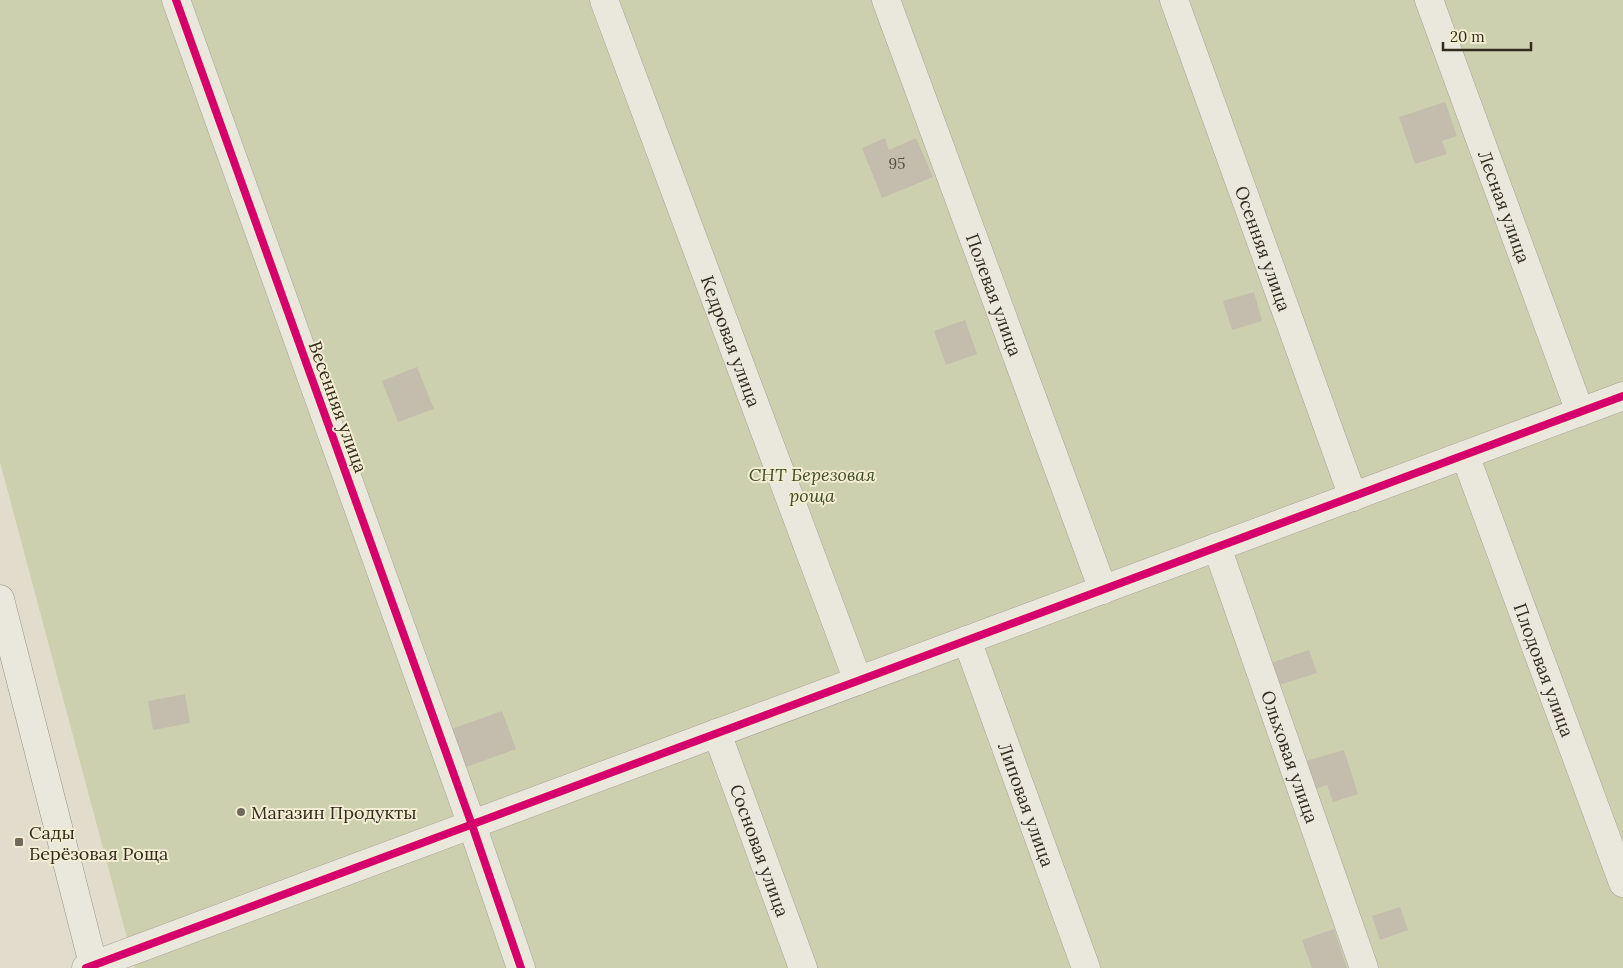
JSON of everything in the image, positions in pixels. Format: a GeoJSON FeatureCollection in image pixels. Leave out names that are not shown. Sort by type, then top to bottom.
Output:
{"type":"FeatureCollection","features":[{"type":"Feature","properties":{"kind":"street","name":"Весенняя улица"},"geometry":{"type":"LineString","coordinates":[[176,0],[472,825],[521,968]]}},
{"type":"Feature","properties":{"kind":"street","name":"Кедровая улица"},"geometry":{"type":"LineString","coordinates":[[604,0],[858,681]]}},
{"type":"Feature","properties":{"kind":"street","name":"Полевая улица"},"geometry":{"type":"LineString","coordinates":[[886,0],[1103,590]]}},
{"type":"Feature","properties":{"kind":"street","name":"Осенняя улица"},"geometry":{"type":"LineString","coordinates":[[1174,0],[1353,497]]}},
{"type":"Feature","properties":{"kind":"street","name":"Лесная улица"},"geometry":{"type":"LineString","coordinates":[[1429,0],[1580,412]]}},
{"type":"Feature","properties":{"kind":"street"},"geometry":{"type":"LineString","coordinates":[[0,599],[91,967],[1623,396]]}},
{"type":"Feature","properties":{"kind":"street","name":"Плодовая улица"},"geometry":{"type":"LineString","coordinates":[[1465,455],[1623,883]]}},
{"type":"Feature","properties":{"kind":"street","name":"Ольховая улица"},"geometry":{"type":"LineString","coordinates":[[1218,547],[1364,968]]}},
{"type":"Feature","properties":{"kind":"street","name":"Липовая улица"},"geometry":{"type":"LineString","coordinates":[[968,640],[1086,968]]}},
{"type":"Feature","properties":{"kind":"street","name":"Сосновая улица"},"geometry":{"type":"LineString","coordinates":[[717,733],[803,968]]}},
{"type":"Feature","properties":{"kind":"green space","name":"СНТ Березовая роща"},"geometry":{"type":"Polygon","coordinates":[[[0,0],[1623,0],[1623,968],[135,968],[0,462],[0,0]]]}},
{"type":"Feature","properties":{"kind":"building"},"geometry":{"type":"Polygon","coordinates":[[[1445,102],[1457,136],[1442,141],[1447,154],[1415,164],[1399,117],[1445,102]]]}},
{"type":"Feature","properties":{"kind":"building"},"geometry":{"type":"Polygon","coordinates":[[[885,138],[889,150],[916,138],[933,177],[882,198],[862,148],[885,138]]]}},
{"type":"Feature","properties":{"kind":"building"},"geometry":{"type":"Polygon","coordinates":[[[1254,292],[1262,321],[1232,330],[1223,301],[1254,292]]]}},
{"type":"Feature","properties":{"kind":"building"},"geometry":{"type":"Polygon","coordinates":[[[965,320],[977,354],[946,365],[934,331],[965,320]]]}},
{"type":"Feature","properties":{"kind":"building"},"geometry":{"type":"Polygon","coordinates":[[[417,367],[434,409],[398,422],[382,381],[417,367]]]}},
{"type":"Feature","properties":{"kind":"building"},"geometry":{"type":"Polygon","coordinates":[[[1309,650],[1317,673],[1279,685],[1271,663],[1309,650]]]}},
{"type":"Feature","properties":{"kind":"building"},"geometry":{"type":"Polygon","coordinates":[[[185,694],[190,723],[153,730],[148,701],[185,694]]]}},
{"type":"Feature","properties":{"kind":"building"},"geometry":{"type":"Polygon","coordinates":[[[502,711],[516,749],[463,768],[449,730],[502,711]]]}},
{"type":"Feature","properties":{"kind":"building"},"geometry":{"type":"Polygon","coordinates":[[[1344,750],[1358,794],[1333,802],[1327,785],[1315,789],[1306,761],[1344,750]]]}},
{"type":"Feature","properties":{"kind":"building"},"geometry":{"type":"Polygon","coordinates":[[[1400,907],[1408,930],[1380,940],[1372,916],[1400,907]]]}},
{"type":"Feature","properties":{"kind":"building"},"geometry":{"type":"Polygon","coordinates":[[[1334,929],[1347,968],[1312,968],[1302,940],[1334,929]]]}},
{"type":"Feature","properties":{"kind":"cycle path"},"geometry":{"type":"LineString","coordinates":[[176,0],[472,825],[521,968]]}},
{"type":"Feature","properties":{"kind":"cycle path"},"geometry":{"type":"LineString","coordinates":[[86,968],[1623,396]]}},
{"type":"Feature","properties":{"kind":"place","name":"Магазин Продукты"},"geometry":{"type":"Point","coordinates":[241,812]}},
{"type":"Feature","properties":{"kind":"place","name":"Сады Берёзовая Роща"},"geometry":{"type":"Point","coordinates":[19,842]}}]}
